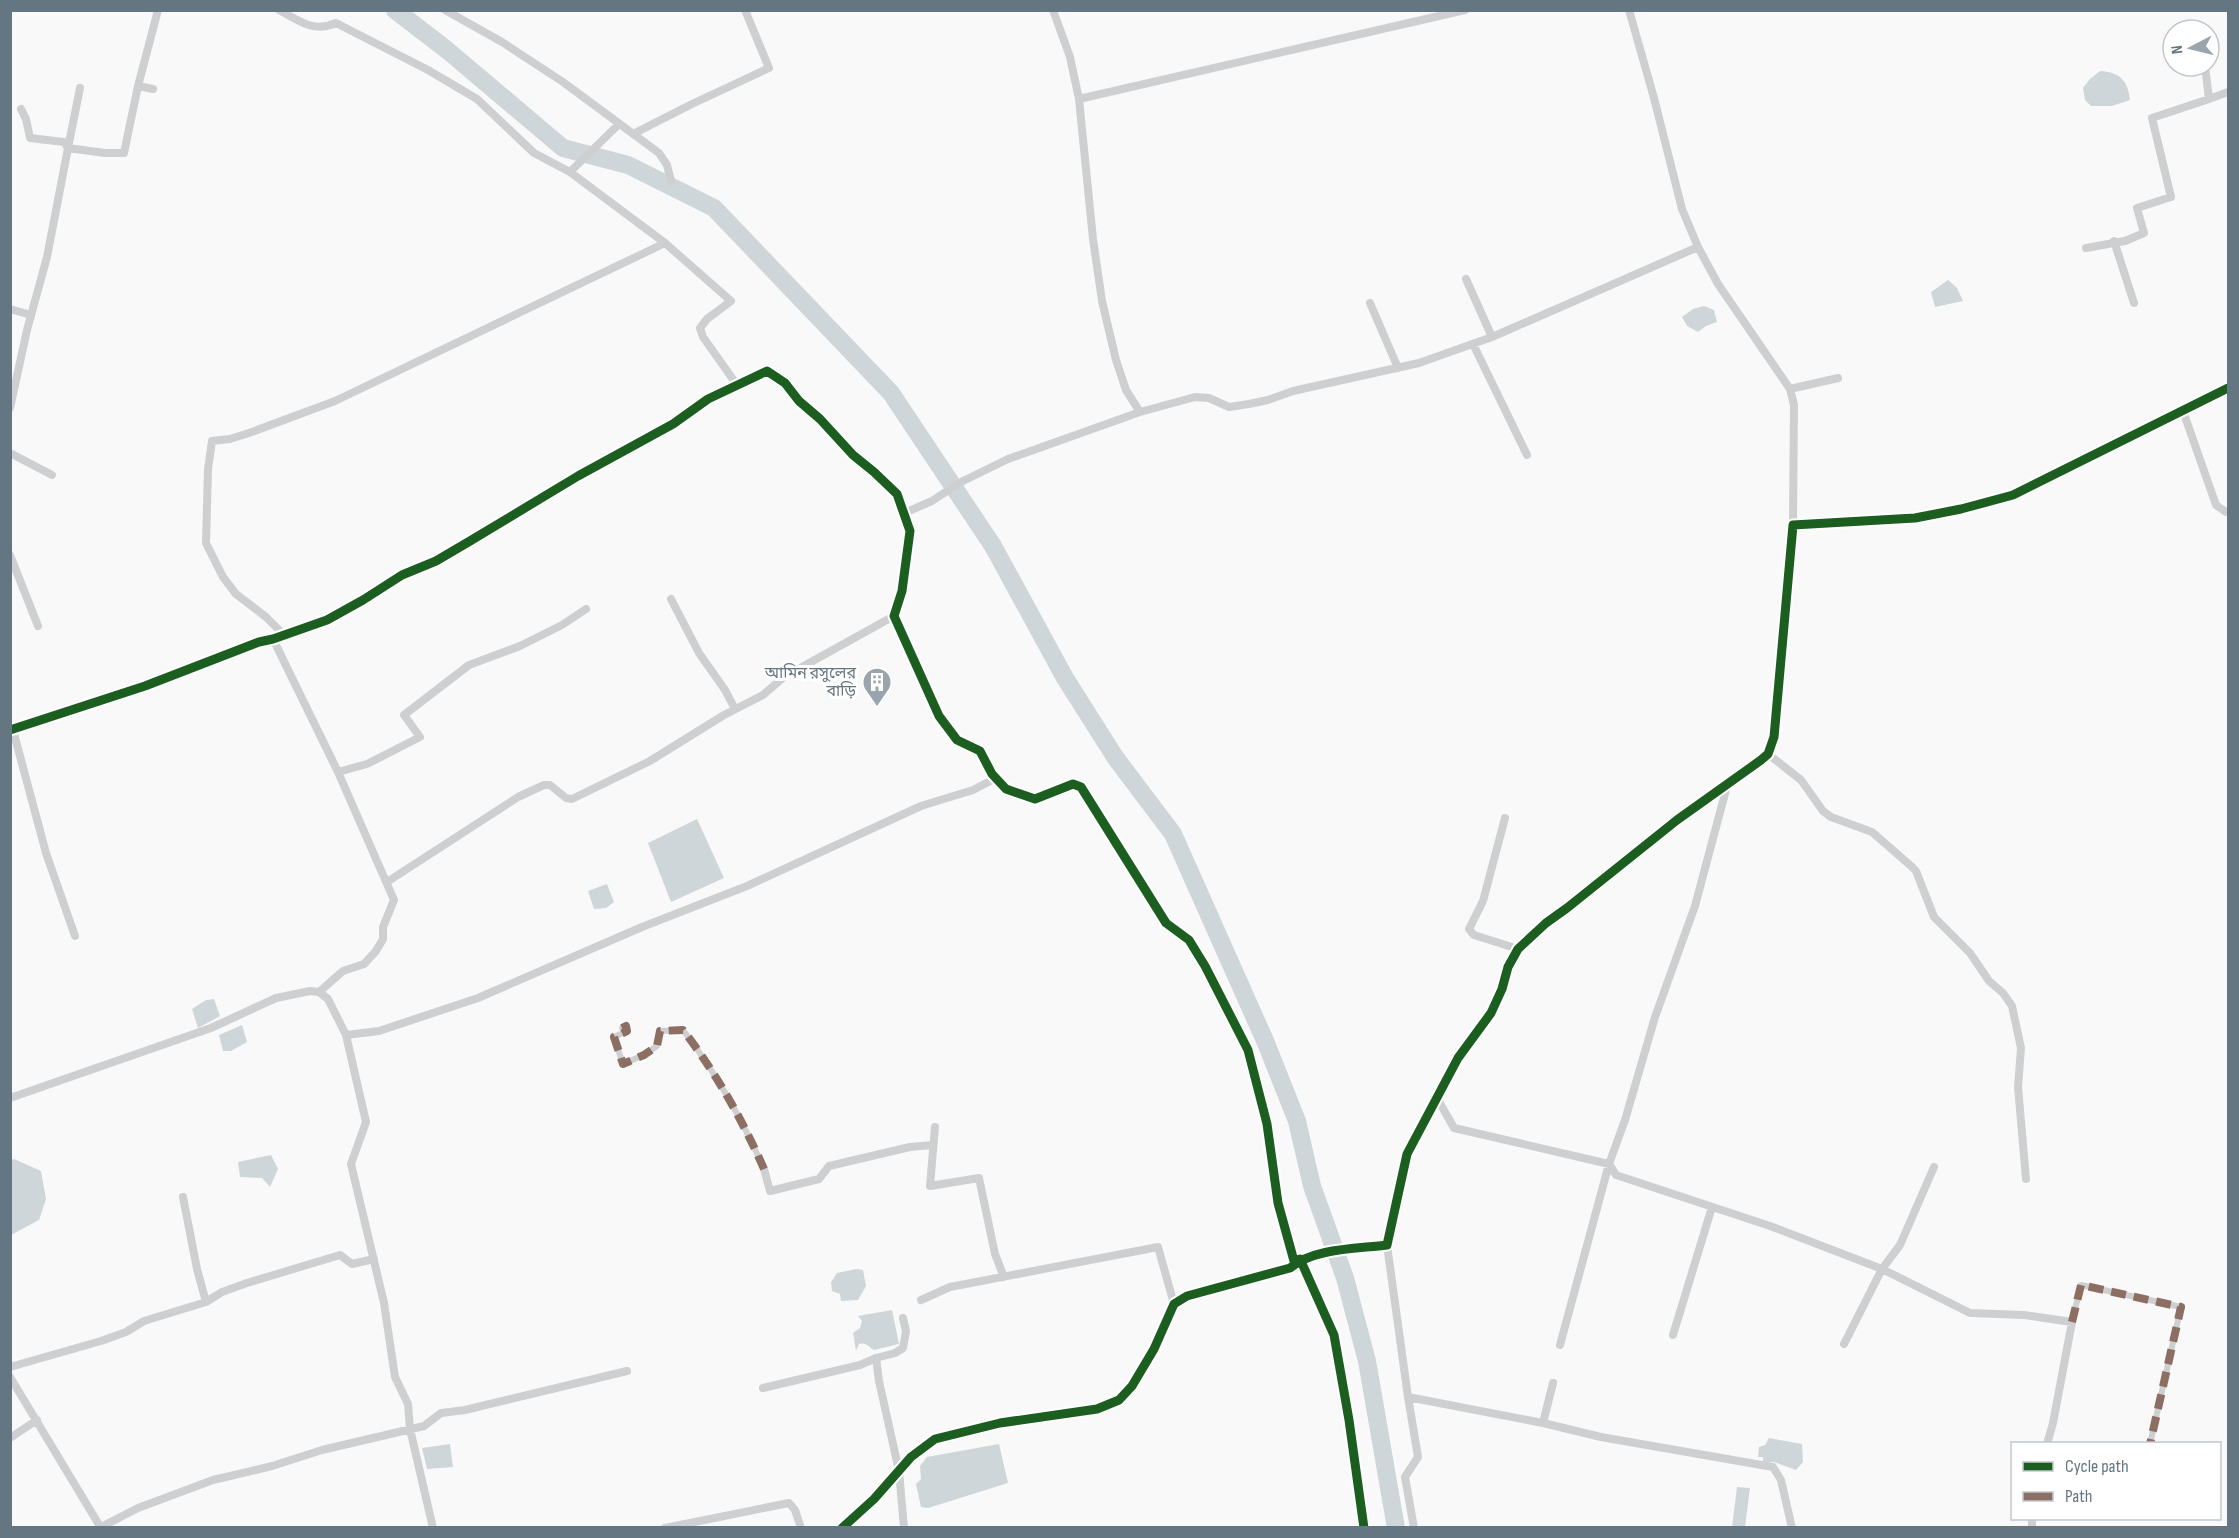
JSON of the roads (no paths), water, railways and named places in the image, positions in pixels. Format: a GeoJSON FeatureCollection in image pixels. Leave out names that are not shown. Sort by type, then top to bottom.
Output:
{"type":"FeatureCollection","features":[{"type":"Feature","properties":{"kind":"street"},"geometry":{"type":"LineString","coordinates":[[21,109],[26,119],[30,138],[64,142],[68,148],[124,153],[138,86],[158,10]]}},
{"type":"Feature","properties":{"kind":"street"},"geometry":{"type":"LineString","coordinates":[[279,10],[314,28],[336,22],[428,70],[477,99],[534,153],[570,172],[665,243],[731,301],[707,319],[700,328],[703,337],[737,386]]}},
{"type":"Feature","properties":{"kind":"street"},"geometry":{"type":"LineString","coordinates":[[445,10],[502,42],[563,82],[659,153],[667,165],[671,181]]}},
{"type":"Feature","properties":{"kind":"street"},"geometry":{"type":"LineString","coordinates":[[458,17],[467,10]]}},
{"type":"Feature","properties":{"kind":"street"},"geometry":{"type":"LineString","coordinates":[[633,134],[769,68],[745,10]]}},
{"type":"Feature","properties":{"kind":"street"},"geometry":{"type":"LineString","coordinates":[[1053,10],[1070,57],[1079,99],[1093,239],[1102,301],[1116,360],[1126,390],[1140,412]]}},
{"type":"Feature","properties":{"kind":"street"},"geometry":{"type":"LineString","coordinates":[[1079,99],[1465,10]]}},
{"type":"Feature","properties":{"kind":"street"},"geometry":{"type":"LineString","coordinates":[[1414,1527],[1406,1477],[1418,1457],[1387,1245],[1407,1154],[1458,1058],[1491,1013],[1508,966],[1518,949],[1546,923],[1677,820],[1727,786],[1768,754],[1774,737],[1793,525],[1794,405],[1790,389],[1718,284],[1698,247],[1682,209],[1629,10]]}},
{"type":"Feature","properties":{"kind":"street"},"geometry":{"type":"LineString","coordinates":[[2206,78],[2209,99]]}},
{"type":"Feature","properties":{"kind":"street"},"geometry":{"type":"LineString","coordinates":[[138,86],[153,89]]}},
{"type":"Feature","properties":{"kind":"street"},"geometry":{"type":"LineString","coordinates":[[10,408],[46,257],[80,88]]}},
{"type":"Feature","properties":{"kind":"street"},"geometry":{"type":"LineString","coordinates":[[2086,248],[2114,241],[2125,241],[2144,233],[2137,208],[2171,197],[2152,118],[2229,92]]}},
{"type":"Feature","properties":{"kind":"street"},"geometry":{"type":"LineString","coordinates":[[570,172],[619,124]]}},
{"type":"Feature","properties":{"kind":"street"},"geometry":{"type":"LineString","coordinates":[[2114,241],[2134,303]]}},
{"type":"Feature","properties":{"kind":"street"},"geometry":{"type":"LineString","coordinates":[[284,635],[266,617],[236,594],[223,577],[206,543],[207,489],[212,441],[230,439],[249,433],[335,401],[665,243]]}},
{"type":"Feature","properties":{"kind":"street"},"geometry":{"type":"LineString","coordinates":[[902,514],[932,501],[959,483],[1008,459],[1140,412],[1195,398],[1209,398],[1229,407],[1249,404],[1419,363],[1492,337],[1698,247]]}},
{"type":"Feature","properties":{"kind":"street"},"geometry":{"type":"LineString","coordinates":[[1466,279],[1492,337]]}},
{"type":"Feature","properties":{"kind":"street"},"geometry":{"type":"LineString","coordinates":[[1370,303],[1398,368]]}},
{"type":"Feature","properties":{"kind":"street"},"geometry":{"type":"LineString","coordinates":[[10,309],[31,315]]}},
{"type":"Feature","properties":{"kind":"street"},"geometry":{"type":"LineString","coordinates":[[1473,344],[1527,455]]}},
{"type":"Feature","properties":{"kind":"street"},"geometry":{"type":"LineString","coordinates":[[75,936],[44,845],[12,730],[145,686],[259,642],[327,620],[402,575],[436,561],[672,423],[708,399],[767,371],[785,382],[799,401],[820,419],[853,455],[874,471],[897,494],[902,514],[910,531],[902,591],[894,616],[939,716],[957,740],[980,751],[996,778],[1006,789],[1035,799],[1073,784],[1081,788],[1166,923],[1189,940],[1205,966],[1248,1050],[1267,1124],[1283,1223],[1294,1261],[1344,1250],[1387,1245]]}},
{"type":"Feature","properties":{"kind":"street"},"geometry":{"type":"LineString","coordinates":[[1790,389],[1838,378]]}},
{"type":"Feature","properties":{"kind":"street"},"geometry":{"type":"LineString","coordinates":[[1793,525],[1916,518],[2013,495],[2126,437],[2229,388]]}},
{"type":"Feature","properties":{"kind":"street"},"geometry":{"type":"LineString","coordinates":[[2182,411],[2216,505],[2226,512],[2229,511]]}},
{"type":"Feature","properties":{"kind":"street"},"geometry":{"type":"LineString","coordinates":[[10,453],[52,475]]}},
{"type":"Feature","properties":{"kind":"street"},"geometry":{"type":"LineString","coordinates":[[10,555],[38,626]]}},
{"type":"Feature","properties":{"kind":"street"},"geometry":{"type":"LineString","coordinates":[[671,598],[699,653],[735,709]]}},
{"type":"Feature","properties":{"kind":"street"},"geometry":{"type":"LineString","coordinates":[[338,772],[367,764],[420,737],[404,715],[469,665],[520,646],[562,625],[586,609]]}},
{"type":"Feature","properties":{"kind":"street"},"geometry":{"type":"LineString","coordinates":[[387,882],[518,797],[544,785],[550,785],[566,798],[572,799],[650,761],[735,709],[763,695],[784,677],[894,616]]}},
{"type":"Feature","properties":{"kind":"street"},"geometry":{"type":"LineString","coordinates":[[273,639],[338,772],[394,900],[383,927],[383,939],[376,951],[364,964],[343,971],[320,992]]}},
{"type":"Feature","properties":{"kind":"street"},"geometry":{"type":"LineString","coordinates":[[1768,754],[1801,780],[1823,812],[1872,832],[1916,871],[1934,917],[1970,952],[1989,981],[2003,993],[2012,1006],[2021,1048],[2018,1087],[2026,1179]]}},
{"type":"Feature","properties":{"kind":"street"},"geometry":{"type":"LineString","coordinates":[[346,1035],[379,1031],[478,998],[642,927],[765,878],[921,806],[973,790],[996,778]]}},
{"type":"Feature","properties":{"kind":"street"},"geometry":{"type":"LineString","coordinates":[[1560,1345],[1609,1164],[1625,1120],[1655,1017],[1695,906],[1727,786]]}},
{"type":"Feature","properties":{"kind":"street"},"geometry":{"type":"LineString","coordinates":[[1505,818],[1483,901],[1469,929],[1474,935],[1518,949]]}},
{"type":"Feature","properties":{"kind":"street"},"geometry":{"type":"LineString","coordinates":[[10,1098],[211,1028],[276,998],[310,991],[320,992],[328,999],[346,1035],[366,1122],[351,1164],[384,1303],[395,1377],[408,1404],[410,1429],[433,1527]]}},
{"type":"Feature","properties":{"kind":"street"},"geometry":{"type":"LineString","coordinates":[[622,1028],[626,1026],[627,1031],[614,1037],[623,1064],[644,1055],[657,1046],[660,1031],[683,1030],[705,1059],[747,1130],[764,1168],[770,1191],[819,1179],[829,1166],[910,1147],[932,1145]]}},
{"type":"Feature","properties":{"kind":"street"},"geometry":{"type":"LineString","coordinates":[[1437,1098],[1454,1128],[1609,1164],[1616,1175],[1770,1226],[1882,1269],[1970,1313],[2024,1315],[2072,1322]]}},
{"type":"Feature","properties":{"kind":"street"},"geometry":{"type":"LineString","coordinates":[[935,1127],[930,1186],[979,1178],[995,1254],[1004,1277]]}},
{"type":"Feature","properties":{"kind":"street"},"geometry":{"type":"LineString","coordinates":[[1844,1344],[1882,1269],[1900,1245],[1934,1167]]}},
{"type":"Feature","properties":{"kind":"street"},"geometry":{"type":"LineString","coordinates":[[183,1197],[196,1269],[206,1302]]}},
{"type":"Feature","properties":{"kind":"street"},"geometry":{"type":"LineString","coordinates":[[1673,1335],[1712,1207]]}},
{"type":"Feature","properties":{"kind":"street"},"geometry":{"type":"LineString","coordinates":[[921,1300],[950,1287],[1158,1247],[1174,1304]]}},
{"type":"Feature","properties":{"kind":"street"},"geometry":{"type":"LineString","coordinates":[[10,1367],[101,1341],[126,1332],[144,1321],[206,1302],[222,1292],[247,1283],[340,1255],[352,1264],[374,1259]]}},
{"type":"Feature","properties":{"kind":"street"},"geometry":{"type":"LineString","coordinates":[[842,1527],[874,1498],[911,1457],[935,1439],[1000,1423],[1097,1409],[1119,1400],[1132,1386],[1154,1349],[1174,1304],[1187,1296],[1290,1268],[1300,1260]]}},
{"type":"Feature","properties":{"kind":"street"},"geometry":{"type":"LineString","coordinates":[[1300,1260],[1334,1335],[1364,1527]]}},
{"type":"Feature","properties":{"kind":"street"},"geometry":{"type":"LineString","coordinates":[[2047,1442],[2081,1285],[2181,1307],[2150,1442]]}},
{"type":"Feature","properties":{"kind":"street"},"geometry":{"type":"LineString","coordinates":[[763,1388],[860,1365],[895,1353],[903,1348],[906,1331],[903,1318]]}},
{"type":"Feature","properties":{"kind":"street"},"geometry":{"type":"LineString","coordinates":[[876,1358],[899,1471],[904,1527]]}},
{"type":"Feature","properties":{"kind":"street"},"geometry":{"type":"LineString","coordinates":[[10,1377],[101,1527],[138,1508],[213,1480],[272,1466],[322,1450],[424,1426],[441,1413],[465,1410],[627,1371]]}},
{"type":"Feature","properties":{"kind":"street"},"geometry":{"type":"LineString","coordinates":[[1543,1423],[1553,1383]]}},
{"type":"Feature","properties":{"kind":"street"},"geometry":{"type":"LineString","coordinates":[[1408,1397],[1543,1423],[1601,1437],[1773,1467],[1781,1480],[1792,1527]]}},
{"type":"Feature","properties":{"kind":"street"},"geometry":{"type":"LineString","coordinates":[[10,1438],[37,1420]]}},
{"type":"Feature","properties":{"kind":"street"},"geometry":{"type":"LineString","coordinates":[[665,1527],[789,1503],[795,1509],[801,1527]]}},
{"type":"Feature","properties":{"kind":"waterway"},"geometry":{"type":"LineString","coordinates":[[395,10],[447,50],[563,148],[628,165],[714,208],[891,393],[993,546],[1065,678],[1115,757],[1173,834],[1266,1043],[1297,1121],[1312,1186],[1345,1278],[1367,1361],[1396,1528]]}},
{"type":"Feature","properties":{"kind":"place","name":"আমিন রসুলের বাড়ি"},"geometry":{"type":"Point","coordinates":[877,708]}}]}
